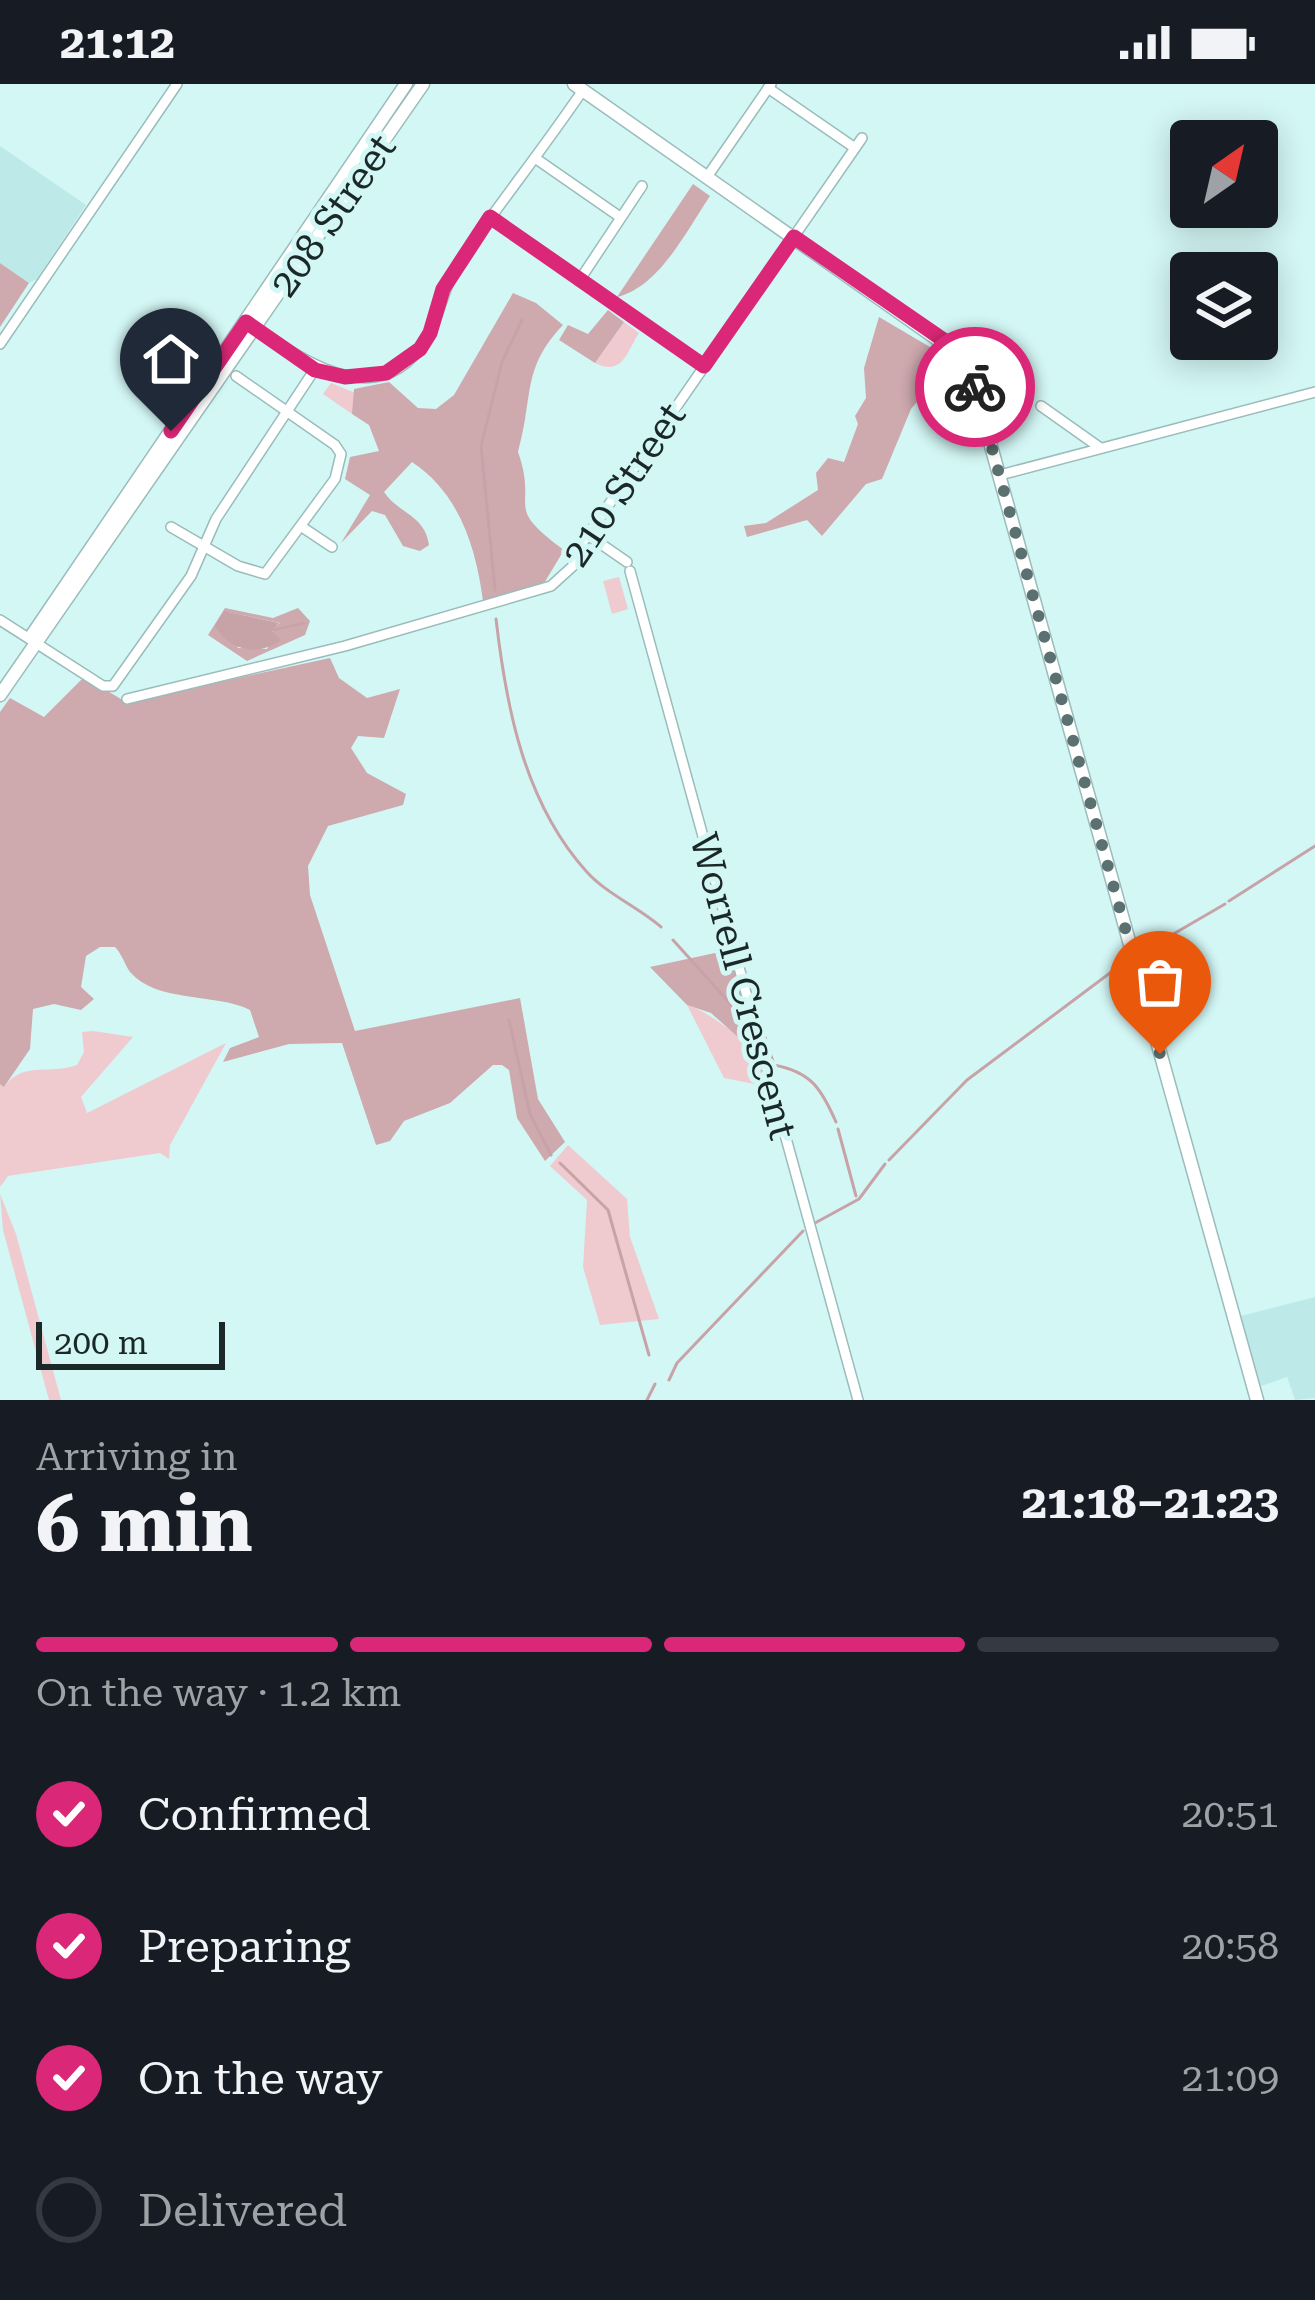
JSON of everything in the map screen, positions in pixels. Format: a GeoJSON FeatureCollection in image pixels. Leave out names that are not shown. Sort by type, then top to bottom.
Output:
{"type":"FeatureCollection","features":[{"type":"Feature","properties":{"kind":"main road","name":"208 Street"},"geometry":{"type":"LineString","coordinates":[[33,640],[417,86]]}},
{"type":"Feature","properties":{"kind":"main road"},"geometry":{"type":"LineString","coordinates":[[579,87],[964,357],[1257,1400]]}},
{"type":"Feature","properties":{"kind":"main road"},"geometry":{"type":"LineString","coordinates":[[0,680],[33,640]]}},
{"type":"Feature","properties":{"kind":"main road"},"geometry":{"type":"LineString","coordinates":[[0,694],[33,640]]}},
{"type":"Feature","properties":{"kind":"street"},"geometry":{"type":"LineString","coordinates":[[0,344],[177,84]]}},
{"type":"Feature","properties":{"kind":"street"},"geometry":{"type":"LineString","coordinates":[[707,177],[769,86],[855,148]]}},
{"type":"Feature","properties":{"kind":"street"},"geometry":{"type":"LineString","coordinates":[[250,325],[315,370],[345,377],[386,373],[420,349],[430,333],[443,289],[579,87]]}},
{"type":"Feature","properties":{"kind":"street","name":"210 Street"},"geometry":{"type":"LineString","coordinates":[[127,699],[542,591],[573,566],[588,535],[862,138]]}},
{"type":"Feature","properties":{"kind":"street"},"geometry":{"type":"LineString","coordinates":[[535,158],[620,217]]}},
{"type":"Feature","properties":{"kind":"street"},"geometry":{"type":"LineString","coordinates":[[579,281],[641,186]]}},
{"type":"Feature","properties":{"kind":"street"},"geometry":{"type":"LineString","coordinates":[[490,217],[704,366]]}},
{"type":"Feature","properties":{"kind":"street"},"geometry":{"type":"LineString","coordinates":[[0,620],[111,687],[190,576],[216,519],[315,370]]}},
{"type":"Feature","properties":{"kind":"street"},"geometry":{"type":"LineString","coordinates":[[171,526],[266,574],[335,479],[341,454],[236,376]]}},
{"type":"Feature","properties":{"kind":"street"},"geometry":{"type":"LineString","coordinates":[[1000,475],[1315,392]]}},
{"type":"Feature","properties":{"kind":"street"},"geometry":{"type":"LineString","coordinates":[[1041,406],[1099,447]]}},
{"type":"Feature","properties":{"kind":"street"},"geometry":{"type":"LineString","coordinates":[[302,527],[332,548]]}},
{"type":"Feature","properties":{"kind":"street","name":"Worrell Crescent"},"geometry":{"type":"LineString","coordinates":[[588,535],[629,567],[858,1400]]}},
{"type":"Feature","properties":{"kind":"shaded area"},"geometry":{"type":"Polygon","coordinates":[[[0,146],[86,205],[37,279],[29,283],[0,263],[0,146]]]}},
{"type":"Feature","properties":{"kind":"shaded area"},"geometry":{"type":"Polygon","coordinates":[[[693,184],[710,196],[681,242],[646,282],[617,297],[693,184]]]}},
{"type":"Feature","properties":{"kind":"shaded area"},"geometry":{"type":"Polygon","coordinates":[[[0,263],[29,283],[0,327],[0,263]]]}},
{"type":"Feature","properties":{"kind":"shaded area"},"geometry":{"type":"Polygon","coordinates":[[[513,293],[536,303],[563,325],[535,370],[518,452],[527,514],[564,550],[543,585],[483,601],[470,541],[453,505],[428,475],[412,462],[384,492],[427,535],[429,545],[420,551],[403,546],[385,515],[372,511],[341,543],[370,495],[345,479],[350,457],[379,451],[369,425],[352,414],[354,389],[389,382],[418,408],[436,409],[454,395],[513,293]]]}},
{"type":"Feature","properties":{"kind":"shaded area"},"geometry":{"type":"Polygon","coordinates":[[[608,310],[624,322],[595,363],[559,340],[568,325],[588,334],[608,310]]]}},
{"type":"Feature","properties":{"kind":"shaded area"},"geometry":{"type":"Polygon","coordinates":[[[879,317],[952,360],[911,409],[882,479],[866,484],[822,536],[807,520],[747,537],[744,526],[766,523],[818,490],[816,473],[828,458],[844,462],[858,424],[855,416],[866,398],[864,368],[879,317]]]}},
{"type":"Feature","properties":{"kind":"shaded area"},"geometry":{"type":"Polygon","coordinates":[[[624,322],[639,333],[627,354],[612,367],[595,363],[624,322]]]}},
{"type":"Feature","properties":{"kind":"shaded area"},"geometry":{"type":"Polygon","coordinates":[[[331,383],[358,394],[352,414],[323,394],[331,383]]]}},
{"type":"Feature","properties":{"kind":"shaded area"},"geometry":{"type":"Polygon","coordinates":[[[619,577],[628,609],[612,614],[603,581],[619,577]]]}},
{"type":"Feature","properties":{"kind":"shaded area"},"geometry":{"type":"Polygon","coordinates":[[[225,608],[273,618],[298,608],[310,621],[305,635],[247,661],[208,635],[225,608]],[[228,612],[238,648],[267,649],[274,634],[271,629],[280,623],[228,612]]]}},
{"type":"Feature","properties":{"kind":"shaded area"},"geometry":{"type":"Polygon","coordinates":[[[224,611],[279,623],[273,629],[306,624],[272,631],[281,640],[272,645],[245,649],[228,641],[215,626],[224,611]]]}},
{"type":"Feature","properties":{"kind":"shaded area"},"geometry":{"type":"Polygon","coordinates":[[[330,658],[339,678],[367,698],[400,689],[384,738],[358,736],[351,748],[367,773],[406,794],[403,805],[328,826],[308,866],[310,895],[355,1031],[520,998],[538,1099],[565,1142],[545,1161],[517,1118],[509,1070],[502,1065],[493,1065],[450,1103],[404,1121],[390,1141],[376,1145],[342,1043],[289,1044],[223,1062],[230,1048],[259,1037],[250,1010],[155,989],[130,972],[115,947],[100,947],[86,956],[81,987],[94,999],[81,1010],[54,1004],[33,1009],[30,1049],[4,1087],[0,1084],[0,712],[10,698],[44,717],[84,677],[126,702],[330,658]]]}},
{"type":"Feature","properties":{"kind":"shaded area"},"geometry":{"type":"Polygon","coordinates":[[[729,950],[753,1041],[738,1037],[711,1013],[687,1005],[650,967],[729,950]]]}},
{"type":"Feature","properties":{"kind":"shaded area"},"geometry":{"type":"Polygon","coordinates":[[[687,1005],[753,1041],[767,1093],[754,1084],[724,1078],[687,1005]]]}},
{"type":"Feature","properties":{"kind":"shaded area"},"geometry":{"type":"Polygon","coordinates":[[[82,1032],[133,1037],[81,1097],[87,1113],[226,1043],[170,1145],[169,1159],[160,1153],[8,1176],[0,1187],[0,1084],[5,1086],[28,1071],[77,1065],[84,1052],[82,1032]]]}},
{"type":"Feature","properties":{"kind":"shaded area"},"geometry":{"type":"Polygon","coordinates":[[[568,1145],[627,1199],[630,1237],[659,1319],[600,1325],[583,1267],[587,1200],[550,1166],[568,1145]]]}},
{"type":"Feature","properties":{"kind":"shaded area"},"geometry":{"type":"Polygon","coordinates":[[[0,1194],[16,1234],[61,1400],[49,1400],[3,1230],[0,1194]]]}},
{"type":"Feature","properties":{"kind":"shaded area"},"geometry":{"type":"Polygon","coordinates":[[[1315,1297],[1315,1398],[1295,1400],[1287,1377],[1261,1386],[1237,1317],[1315,1297]]]}},
{"type":"Feature","properties":{"kind":"waterway"},"geometry":{"type":"LineString","coordinates":[[495,590],[481,446],[502,362],[522,320]]}},
{"type":"Feature","properties":{"kind":"waterway"},"geometry":{"type":"LineString","coordinates":[[496,619],[513,719],[547,815],[594,879],[661,927]]}},
{"type":"Feature","properties":{"kind":"waterway"},"geometry":{"type":"LineString","coordinates":[[1229,901],[1315,846]]}},
{"type":"Feature","properties":{"kind":"waterway"},"geometry":{"type":"LineString","coordinates":[[1139,954],[1225,904]]}},
{"type":"Feature","properties":{"kind":"waterway"},"geometry":{"type":"LineString","coordinates":[[673,940],[747,1022]]}},
{"type":"Feature","properties":{"kind":"waterway"},"geometry":{"type":"LineString","coordinates":[[889,1160],[967,1080],[1126,961]]}},
{"type":"Feature","properties":{"kind":"waterway"},"geometry":{"type":"LineString","coordinates":[[509,1020],[530,1114],[551,1155]]}},
{"type":"Feature","properties":{"kind":"waterway"},"geometry":{"type":"LineString","coordinates":[[764,1034],[774,1065],[813,1083],[836,1122]]}},
{"type":"Feature","properties":{"kind":"waterway"},"geometry":{"type":"LineString","coordinates":[[838,1129],[856,1196]]}},
{"type":"Feature","properties":{"kind":"waterway"},"geometry":{"type":"LineString","coordinates":[[560,1163],[608,1210],[649,1355]]}},
{"type":"Feature","properties":{"kind":"waterway"},"geometry":{"type":"LineString","coordinates":[[815,1223],[859,1199],[885,1164]]}},
{"type":"Feature","properties":{"kind":"waterway"},"geometry":{"type":"LineString","coordinates":[[669,1380],[677,1363],[803,1231]]}},
{"type":"Feature","properties":{"kind":"waterway"},"geometry":{"type":"LineString","coordinates":[[647,1400],[655,1384]]}},
{"type":"Feature","properties":{"kind":"way so far"},"geometry":{"type":"LineString","coordinates":[[975,387],[1160,1054]]}},
{"type":"Feature","properties":{"kind":"route"},"geometry":{"type":"LineString","coordinates":[[171,431],[246,322],[315,370],[345,377],[370,376],[405,362],[430,333],[443,289],[490,217],[704,366],[794,237],[958,350],[967,360],[975,387]]}}]}
